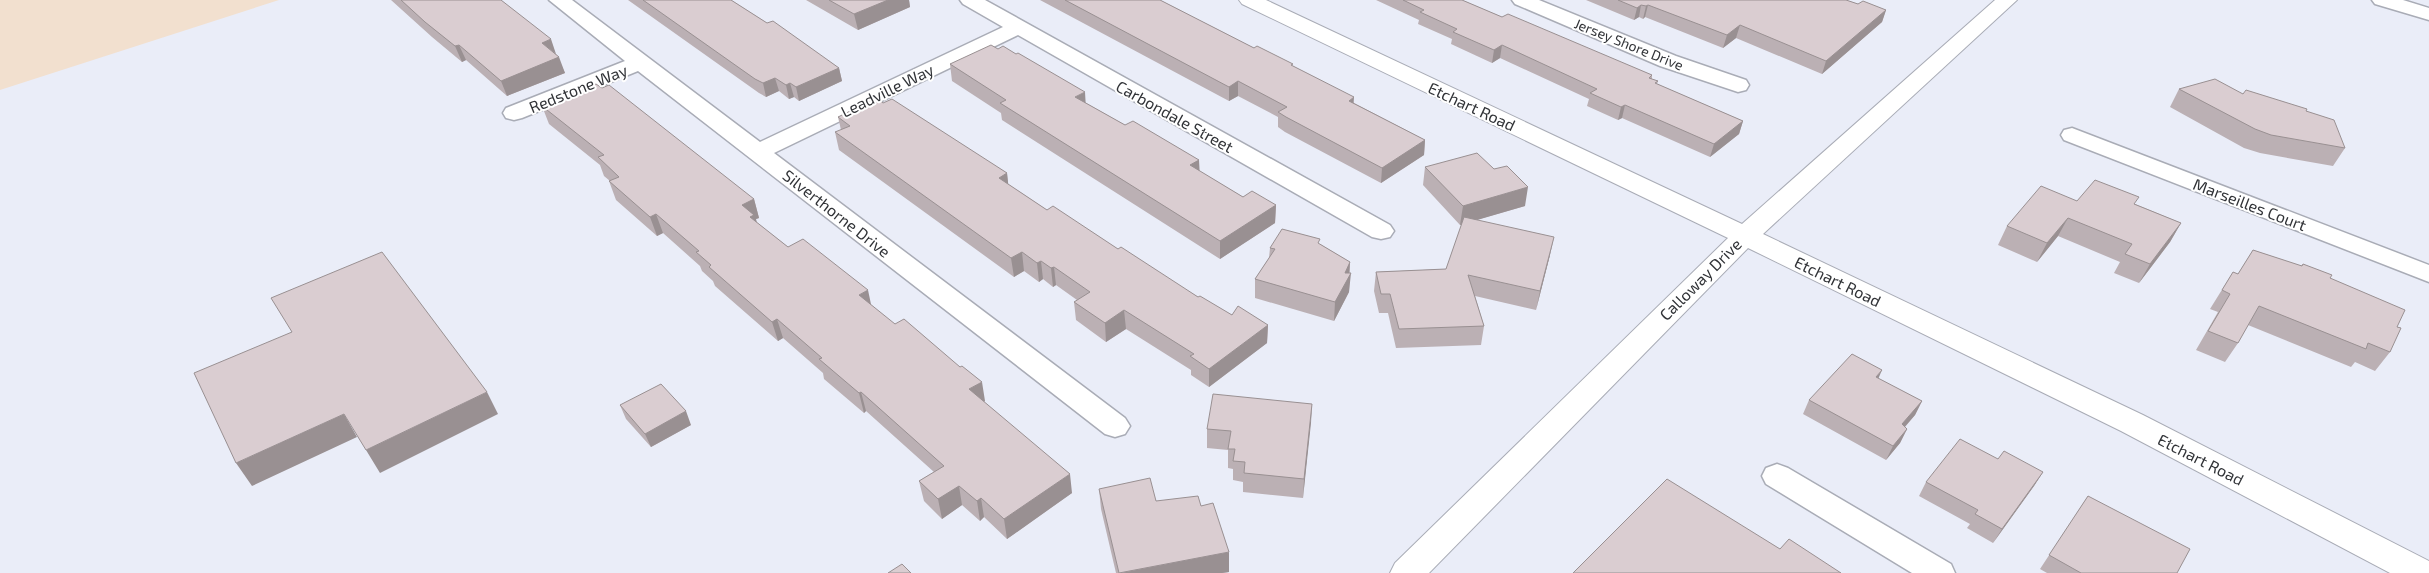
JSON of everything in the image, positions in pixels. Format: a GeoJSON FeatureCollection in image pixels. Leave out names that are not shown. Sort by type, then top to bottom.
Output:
{"type":"FeatureCollection","features":[{"type":"Feature","properties":{"kind":"street","name":"Silverthorne Drive"},"geometry":{"type":"LineString","coordinates":[[558,0],[1115,426]]}},
{"type":"Feature","properties":{"kind":"street","name":"Carbondale Street"},"geometry":{"type":"LineString","coordinates":[[970,0],[1381,231]]}},
{"type":"Feature","properties":{"kind":"street","name":"Etchart Road"},"geometry":{"type":"LineString","coordinates":[[1249,0],[2132,423],[2421,573]]}},
{"type":"Feature","properties":{"kind":"street","name":"Jersey Shore Drive"},"geometry":{"type":"LineString","coordinates":[[1522,0],[1668,61],[1738,85]]}},
{"type":"Feature","properties":{"kind":"street","name":"Calloway Drive"},"geometry":{"type":"LineString","coordinates":[[1407,573],[1745,236],[2007,0]]}},
{"type":"Feature","properties":{"kind":"street"},"geometry":{"type":"LineString","coordinates":[[2382,0],[2429,14]]}},
{"type":"Feature","properties":{"kind":"street","name":"Leadville Way"},"geometry":{"type":"LineString","coordinates":[[758,152],[1017,28]]}},
{"type":"Feature","properties":{"kind":"street","name":"Redstone Way"},"geometry":{"type":"LineString","coordinates":[[514,113],[641,62]]}},
{"type":"Feature","properties":{"kind":"street","name":"Marseilles Court"},"geometry":{"type":"LineString","coordinates":[[2072,135],[2429,274]]}},
{"type":"Feature","properties":{"kind":"street"},"geometry":{"type":"LineString","coordinates":[[1777,476],[1939,573]]}},
{"type":"Feature","properties":{"kind":"shaded area"},"geometry":{"type":"Polygon","coordinates":[[[0,0],[279,0],[0,90],[0,0]]]}},
{"type":"Feature","properties":{"kind":"building"},"geometry":{"type":"Polygon","coordinates":[[[401,0],[501,0],[551,39],[542,43],[559,57],[501,81],[459,45],[455,46],[425,22],[401,0]]]}},
{"type":"Feature","properties":{"kind":"building"},"geometry":{"type":"Polygon","coordinates":[[[643,0],[731,0],[767,23],[773,21],[839,68],[796,87],[790,83],[786,85],[775,78],[763,83],[643,0]]]}},
{"type":"Feature","properties":{"kind":"building"},"geometry":{"type":"Polygon","coordinates":[[[829,0],[888,0],[854,14],[829,0]]]}},
{"type":"Feature","properties":{"kind":"building"},"geometry":{"type":"Polygon","coordinates":[[[1065,0],[1160,0],[1254,48],[1257,46],[1293,64],[1291,65],[1354,97],[1349,101],[1425,140],[1382,168],[1286,117],[1278,112],[1287,107],[1238,81],[1229,87],[1065,0]]]}},
{"type":"Feature","properties":{"kind":"building"},"geometry":{"type":"Polygon","coordinates":[[[1403,0],[1462,0],[1502,17],[1508,14],[1652,75],[1649,78],[1658,81],[1655,83],[1743,121],[1714,144],[1625,105],[1621,107],[1590,93],[1597,89],[1502,45],[1494,50],[1453,32],[1457,29],[1420,12],[1424,10],[1403,0]]]}},
{"type":"Feature","properties":{"kind":"building"},"geometry":{"type":"Polygon","coordinates":[[[1618,0],[1846,0],[1858,4],[1863,1],[1886,10],[1826,61],[1740,25],[1727,35],[1648,5],[1641,5],[1637,8],[1618,0]]]}},
{"type":"Feature","properties":{"kind":"building"},"geometry":{"type":"Polygon","coordinates":[[[991,45],[998,49],[1003,46],[1016,54],[1018,53],[1085,92],[1075,97],[1125,125],[1133,121],[1199,160],[1190,165],[1243,197],[1252,191],[1276,205],[1220,241],[1000,103],[1006,100],[950,64],[991,45]]]}},
{"type":"Feature","properties":{"kind":"building"},"geometry":{"type":"Polygon","coordinates":[[[2215,79],[2243,94],[2246,90],[2307,109],[2306,111],[2334,120],[2345,148],[2271,135],[2255,129],[2179,89],[2215,79]]]}},
{"type":"Feature","properties":{"kind":"building"},"geometry":{"type":"Polygon","coordinates":[[[596,84],[602,88],[609,85],[754,199],[742,205],[754,215],[750,217],[788,247],[803,239],[868,290],[859,295],[895,324],[904,319],[960,367],[962,366],[982,382],[969,389],[1070,474],[1004,519],[981,498],[977,501],[959,486],[938,499],[919,481],[944,466],[861,392],[859,393],[819,359],[822,358],[777,319],[772,322],[709,267],[711,265],[696,252],[699,251],[656,214],[650,217],[609,181],[619,177],[598,157],[604,155],[542,106],[596,84]]]}},
{"type":"Feature","properties":{"kind":"building"},"geometry":{"type":"Polygon","coordinates":[[[877,98],[883,103],[892,99],[1007,173],[999,178],[1047,210],[1053,206],[1118,249],[1121,247],[1198,297],[1200,296],[1232,315],[1238,306],[1268,325],[1209,369],[1190,356],[1194,354],[1124,310],[1105,323],[1074,302],[1090,292],[1054,267],[1051,268],[1041,261],[1037,263],[1022,252],[1011,258],[835,132],[850,126],[838,117],[877,98]]]}},
{"type":"Feature","properties":{"kind":"building"},"geometry":{"type":"Polygon","coordinates":[[[1477,153],[1494,169],[1507,166],[1528,187],[1463,206],[1425,167],[1477,153]]]}},
{"type":"Feature","properties":{"kind":"building"},"geometry":{"type":"Polygon","coordinates":[[[2095,180],[2139,197],[2134,204],[2181,223],[2150,264],[2125,254],[2132,244],[2068,218],[2047,243],[2007,226],[2041,186],[2077,201],[2095,180]]]}},
{"type":"Feature","properties":{"kind":"building"},"geometry":{"type":"Polygon","coordinates":[[[1464,217],[1554,237],[1540,291],[1468,275],[1484,326],[1399,329],[1390,294],[1381,294],[1376,272],[1446,269],[1464,217]]]}},
{"type":"Feature","properties":{"kind":"building"},"geometry":{"type":"Polygon","coordinates":[[[1282,229],[1320,239],[1318,243],[1350,262],[1345,273],[1351,273],[1335,302],[1255,279],[1275,249],[1270,248],[1282,229]]]}},
{"type":"Feature","properties":{"kind":"building"},"geometry":{"type":"Polygon","coordinates":[[[2253,250],[2302,266],[2303,264],[2332,275],[2330,278],[2405,310],[2397,327],[2401,328],[2390,352],[2368,343],[2366,349],[2259,306],[2238,343],[2208,331],[2230,294],[2222,290],[2233,272],[2238,274],[2253,250]]]}},
{"type":"Feature","properties":{"kind":"building"},"geometry":{"type":"Polygon","coordinates":[[[382,252],[487,392],[366,450],[344,414],[236,463],[194,373],[292,332],[271,298],[382,252]]]}},
{"type":"Feature","properties":{"kind":"building"},"geometry":{"type":"Polygon","coordinates":[[[1852,354],[1882,370],[1876,377],[1922,401],[1902,424],[1907,429],[1893,446],[1809,400],[1852,354]]]}},
{"type":"Feature","properties":{"kind":"building"},"geometry":{"type":"Polygon","coordinates":[[[661,384],[686,411],[645,434],[620,405],[661,384]]]}},
{"type":"Feature","properties":{"kind":"building"},"geometry":{"type":"Polygon","coordinates":[[[1213,394],[1312,404],[1304,479],[1244,473],[1245,462],[1233,461],[1235,449],[1228,449],[1231,431],[1207,429],[1213,394]]]}},
{"type":"Feature","properties":{"kind":"building"},"geometry":{"type":"Polygon","coordinates":[[[1960,439],[1998,459],[2004,451],[2043,472],[2002,529],[1975,514],[1978,510],[1926,482],[1960,439]]]}},
{"type":"Feature","properties":{"kind":"building"},"geometry":{"type":"Polygon","coordinates":[[[1150,478],[1156,501],[1198,496],[1201,506],[1213,503],[1229,552],[1119,573],[1099,489],[1150,478]]]}},
{"type":"Feature","properties":{"kind":"building"},"geometry":{"type":"Polygon","coordinates":[[[1667,479],[1780,549],[1789,539],[1841,573],[1573,573],[1667,479]]]}},
{"type":"Feature","properties":{"kind":"building"},"geometry":{"type":"Polygon","coordinates":[[[2088,496],[2190,549],[2177,573],[2081,573],[2049,555],[2088,496]]]}},
{"type":"Feature","properties":{"kind":"building"},"geometry":{"type":"Polygon","coordinates":[[[902,564],[911,573],[888,573],[902,564]]]}}]}
